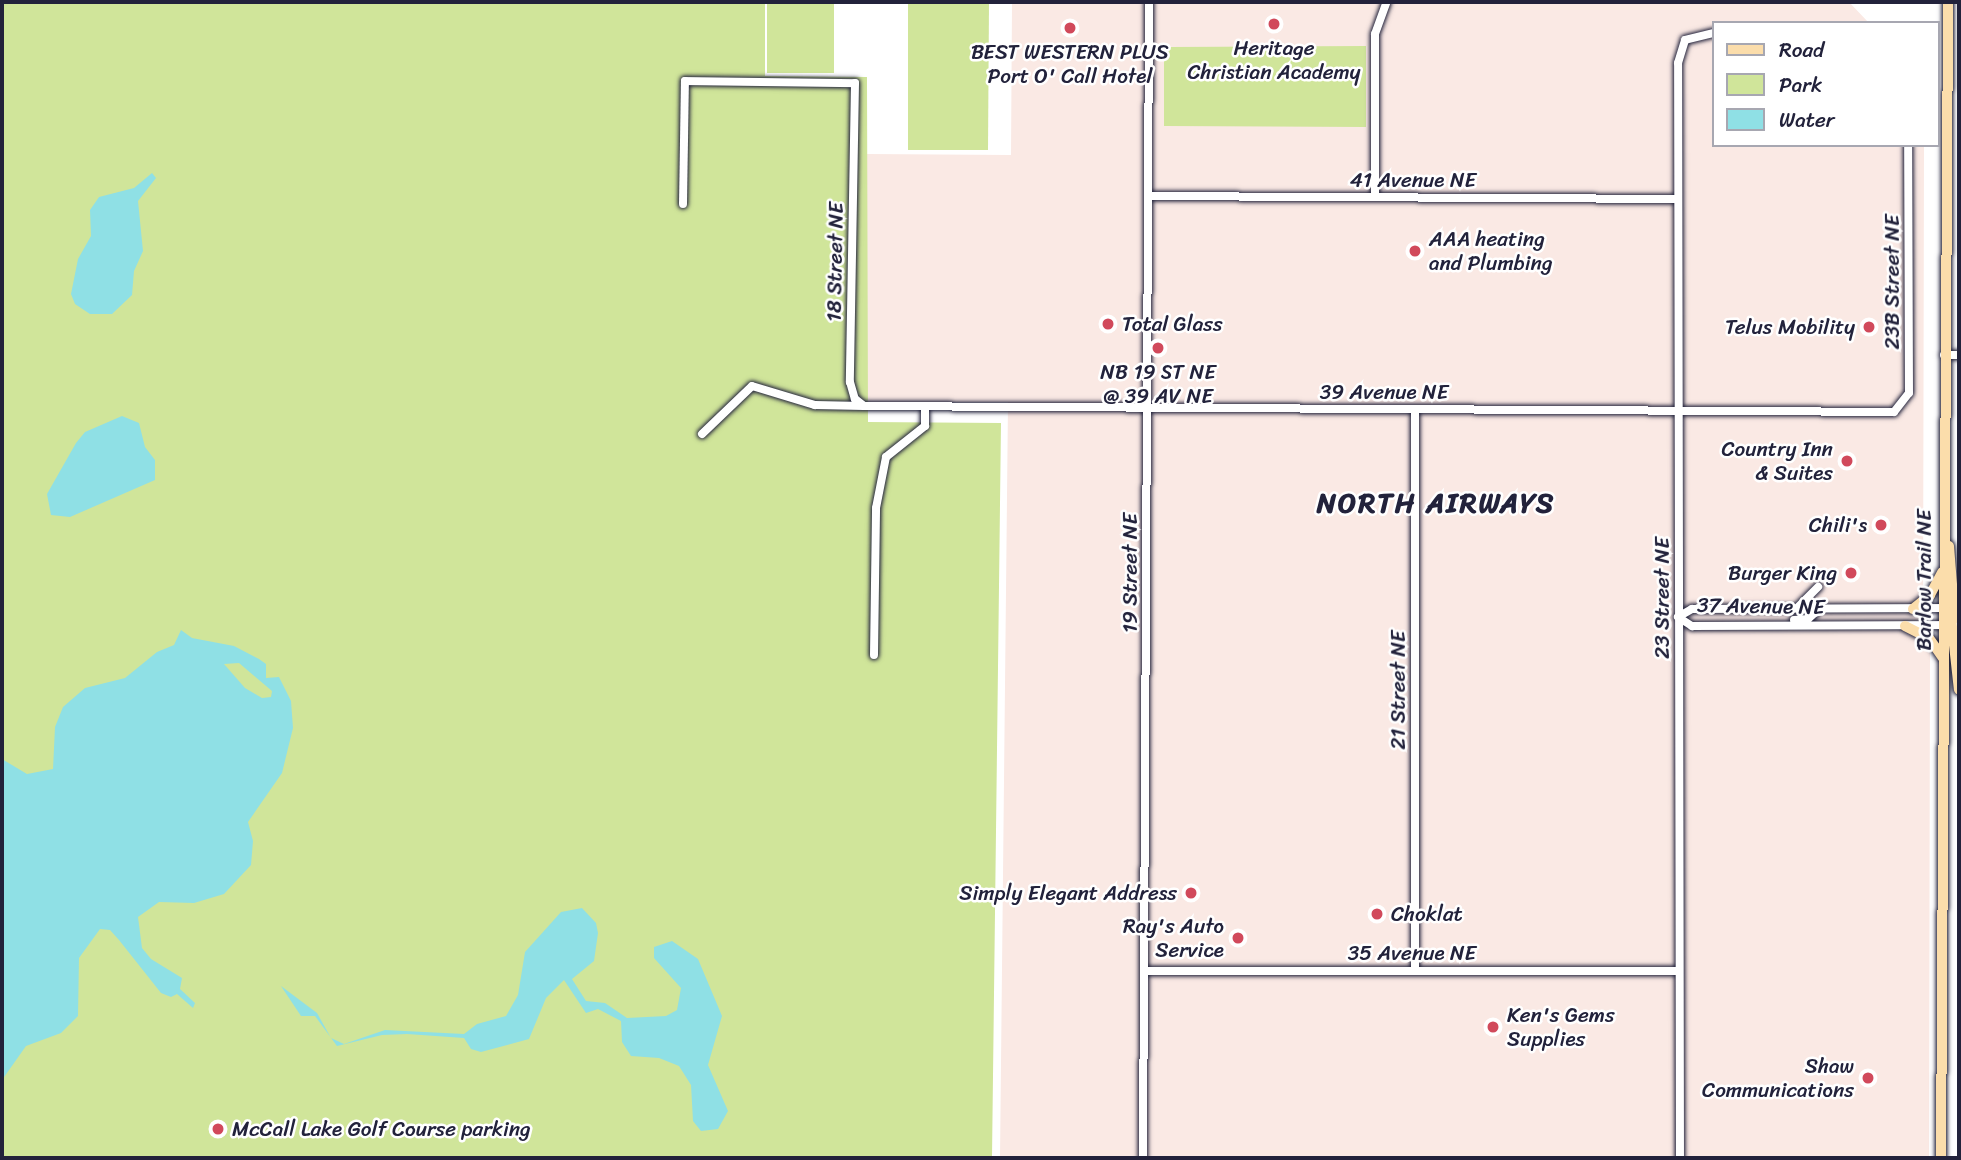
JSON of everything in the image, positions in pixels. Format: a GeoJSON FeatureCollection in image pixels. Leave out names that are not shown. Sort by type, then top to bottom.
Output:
{"type":"FeatureCollection","features":[{"type":"Feature","properties":{"kind":"main road","name":"Barlow Trail NE"},"geometry":{"type":"LineString","coordinates":[[1940,1158],[1943,658],[1953,617],[1943,570],[1948,21],[1945,2]]}},
{"type":"Feature","properties":{"kind":"main road"},"geometry":{"type":"LineString","coordinates":[[1944,463],[1959,690]]}},
{"type":"Feature","properties":{"kind":"main road"},"geometry":{"type":"LineString","coordinates":[[1913,609],[1930,596],[1943,570]]}},
{"type":"Feature","properties":{"kind":"main road"},"geometry":{"type":"LineString","coordinates":[[1905,626],[1928,638],[1943,658]]}},
{"type":"Feature","properties":{"kind":"street","name":"19 Street NE"},"geometry":{"type":"LineString","coordinates":[[1143,1158],[1149,2]]}},
{"type":"Feature","properties":{"kind":"street"},"geometry":{"type":"LineString","coordinates":[[1375,197],[1375,34],[1386,3]]}},
{"type":"Feature","properties":{"kind":"street","name":"23 Street NE"},"geometry":{"type":"LineString","coordinates":[[1680,1158],[1678,63],[1685,40],[1713,33]]}},
{"type":"Feature","properties":{"kind":"street","name":"18 Street NE"},"geometry":{"type":"LineString","coordinates":[[683,204],[685,81],[855,83],[850,382],[855,399],[864,406]]}},
{"type":"Feature","properties":{"kind":"street","name":"23B Street NE"},"geometry":{"type":"LineString","coordinates":[[1895,412],[1909,393],[1908,147]]}},
{"type":"Feature","properties":{"kind":"street","name":"41 Avenue NE"},"geometry":{"type":"LineString","coordinates":[[1149,197],[1677,199]]}},
{"type":"Feature","properties":{"kind":"street"},"geometry":{"type":"LineString","coordinates":[[1944,355],[1959,355]]}},
{"type":"Feature","properties":{"kind":"street"},"geometry":{"type":"LineString","coordinates":[[702,434],[752,386],[815,405],[864,406]]}},
{"type":"Feature","properties":{"kind":"street","name":"39 Avenue NE"},"geometry":{"type":"LineString","coordinates":[[864,406],[1895,412]]}},
{"type":"Feature","properties":{"kind":"street"},"geometry":{"type":"LineString","coordinates":[[874,656],[876,508],[886,457],[925,426],[925,408]]}},
{"type":"Feature","properties":{"kind":"street","name":"21 Street NE"},"geometry":{"type":"LineString","coordinates":[[1415,410],[1415,971]]}},
{"type":"Feature","properties":{"kind":"street"},"geometry":{"type":"LineString","coordinates":[[1794,609],[1811,599],[1818,587]]}},
{"type":"Feature","properties":{"kind":"street","name":"37 Avenue NE"},"geometry":{"type":"LineString","coordinates":[[1692,609],[1913,609],[1953,617],[1905,626],[1692,626],[1678,617],[1692,609]]}},
{"type":"Feature","properties":{"kind":"street"},"geometry":{"type":"LineString","coordinates":[[1758,625],[1808,619],[1818,610]]}},
{"type":"Feature","properties":{"kind":"street","name":"35 Avenue NE"},"geometry":{"type":"LineString","coordinates":[[1146,971],[1679,971]]}},
{"type":"Feature","properties":{"kind":"street","name":"19 Street NE"},"geometry":{"type":"LineString","coordinates":[[1145,1145],[1148,1158]]}},
{"type":"Feature","properties":{"kind":"shaded area"},"geometry":{"type":"Polygon","coordinates":[[[1012,2],[1849,2],[1867,21],[1713,21],[1713,147],[1924,147],[1923,641],[1930,649],[1929,1158],[1000,1158],[1008,402],[867,402],[867,154],[1011,155],[1012,2]]]}},
{"type":"Feature","properties":{"kind":"green space"},"geometry":{"type":"Polygon","coordinates":[[[2,2],[765,2],[765,76],[867,77],[868,422],[1001,423],[992,1158],[2,1158],[2,2]]]}},
{"type":"Feature","properties":{"kind":"green space"},"geometry":{"type":"Polygon","coordinates":[[[767,2],[834,2],[834,73],[767,73],[767,2]]]}},
{"type":"Feature","properties":{"kind":"green space"},"geometry":{"type":"Polygon","coordinates":[[[908,2],[989,2],[988,150],[908,150],[908,2]]]}},
{"type":"Feature","properties":{"kind":"green space"},"geometry":{"type":"Polygon","coordinates":[[[1366,46],[1366,127],[1164,126],[1164,49],[1366,46]]]}},
{"type":"Feature","properties":{"kind":"water"},"geometry":{"type":"Polygon","coordinates":[[[152,173],[156,178],[138,201],[143,251],[134,271],[132,295],[112,314],[90,314],[75,304],[71,294],[78,259],[91,236],[90,210],[99,197],[134,188],[152,173]]]}},
{"type":"Feature","properties":{"kind":"water"},"geometry":{"type":"Polygon","coordinates":[[[122,416],[139,423],[145,447],[155,460],[155,480],[70,517],[51,515],[47,494],[76,443],[85,432],[122,416]]]}},
{"type":"Feature","properties":{"kind":"water"},"geometry":{"type":"Polygon","coordinates":[[[181,630],[192,638],[234,646],[266,664],[266,678],[279,677],[291,701],[293,728],[282,773],[248,822],[253,841],[251,865],[224,894],[194,903],[159,902],[138,917],[142,948],[151,959],[182,978],[180,989],[195,1003],[193,1008],[177,994],[171,997],[161,993],[110,930],[100,929],[79,958],[78,1016],[61,1033],[26,1046],[2,1080],[2,759],[27,774],[53,769],[55,727],[63,707],[85,688],[125,678],[157,652],[174,645],[181,630]],[[239,663],[224,664],[245,688],[262,698],[271,697],[272,691],[239,663]]]}},
{"type":"Feature","properties":{"kind":"water"},"geometry":{"type":"Polygon","coordinates":[[[582,908],[596,923],[598,933],[594,961],[572,979],[586,1001],[605,1003],[627,1018],[666,1016],[677,1010],[681,988],[654,958],[654,947],[672,941],[698,959],[722,1016],[708,1065],[728,1111],[718,1129],[701,1131],[693,1121],[691,1085],[679,1066],[659,1058],[631,1056],[622,1042],[621,1021],[598,1009],[586,1013],[564,980],[546,998],[529,1039],[481,1052],[471,1049],[464,1038],[382,1035],[337,1046],[331,1038],[344,1044],[385,1030],[464,1034],[477,1024],[506,1016],[518,995],[525,952],[561,912],[582,908]]]}},
{"type":"Feature","properties":{"kind":"water"},"geometry":{"type":"Polygon","coordinates":[[[281,986],[317,1013],[331,1037],[315,1016],[301,1016],[281,986]]]}},
{"type":"Feature","properties":{"kind":"place","name":"Heritage Christian Academy"},"geometry":{"type":"Point","coordinates":[1274,24]}},
{"type":"Feature","properties":{"kind":"place","name":"BEST WESTERN PLUS Port O' Call Hotel"},"geometry":{"type":"Point","coordinates":[1070,28]}},
{"type":"Feature","properties":{"kind":"place","name":"AAA heating and Plumbing"},"geometry":{"type":"Point","coordinates":[1415,251]}},
{"type":"Feature","properties":{"kind":"place","name":"Total Glass"},"geometry":{"type":"Point","coordinates":[1108,324]}},
{"type":"Feature","properties":{"kind":"place","name":"Telus Mobility"},"geometry":{"type":"Point","coordinates":[1869,327]}},
{"type":"Feature","properties":{"kind":"place","name":"NB 19 ST NE @ 39 AV NE"},"geometry":{"type":"Point","coordinates":[1158,348]}},
{"type":"Feature","properties":{"kind":"place","name":"Country Inn & Suites"},"geometry":{"type":"Point","coordinates":[1847,461]}},
{"type":"Feature","properties":{"kind":"place","name":"Chili's"},"geometry":{"type":"Point","coordinates":[1881,525]}},
{"type":"Feature","properties":{"kind":"place","name":"Burger King"},"geometry":{"type":"Point","coordinates":[1851,573]}},
{"type":"Feature","properties":{"kind":"place","name":"Simply Elegant Address"},"geometry":{"type":"Point","coordinates":[1191,893]}},
{"type":"Feature","properties":{"kind":"place","name":"Choklat"},"geometry":{"type":"Point","coordinates":[1377,914]}},
{"type":"Feature","properties":{"kind":"place","name":"Ray's Auto Service"},"geometry":{"type":"Point","coordinates":[1238,938]}},
{"type":"Feature","properties":{"kind":"place","name":"Ken's Gems Supplies"},"geometry":{"type":"Point","coordinates":[1493,1027]}},
{"type":"Feature","properties":{"kind":"place","name":"Shaw Communications"},"geometry":{"type":"Point","coordinates":[1868,1078]}},
{"type":"Feature","properties":{"kind":"place","name":"McCall Lake Golf Course parking"},"geometry":{"type":"Point","coordinates":[218,1129]}},
{"type":"Feature","properties":{"kind":"district","name":"NORTH AIRWAYS"},"geometry":{"type":"Point","coordinates":[1436,503]}}]}
